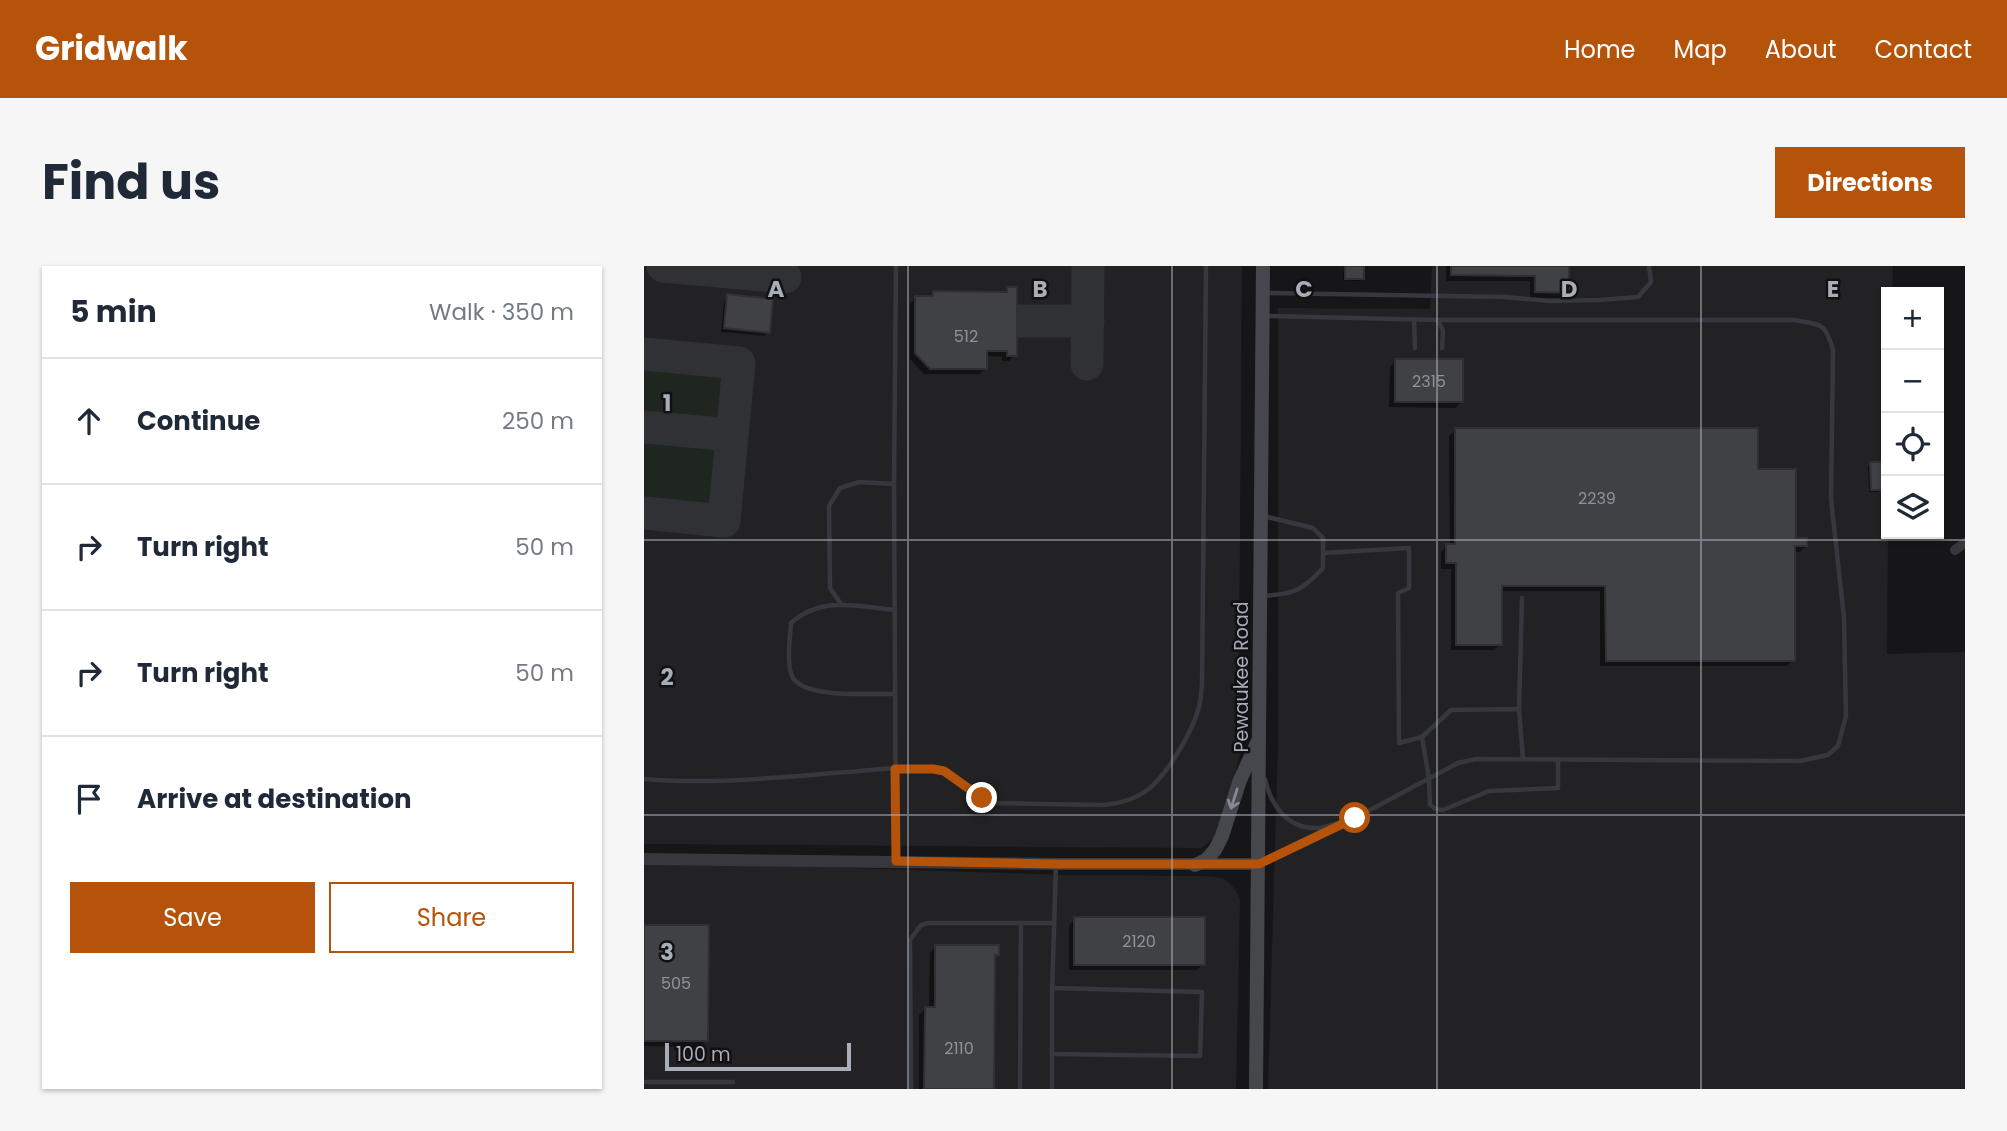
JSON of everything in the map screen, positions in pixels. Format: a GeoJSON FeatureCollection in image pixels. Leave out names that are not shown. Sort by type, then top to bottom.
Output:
{"type":"FeatureCollection","features":[{"type":"Feature","properties":{"kind":"main road","name":"Pewaukee Road"},"geometry":{"type":"LineString","coordinates":[[1256,1089],[1263,266]]}},
{"type":"Feature","properties":{"kind":"main road"},"geometry":{"type":"LineString","coordinates":[[1195,864],[1206,860],[1215,850],[1240,780],[1260,737]]}},
{"type":"Feature","properties":{"kind":"street"},"geometry":{"type":"LineString","coordinates":[[1955,550],[1965,543]]}},
{"type":"Feature","properties":{"kind":"street"},"geometry":{"type":"LineString","coordinates":[[644,859],[1259,864]]}},
{"type":"Feature","properties":{"kind":"lane"},"geometry":{"type":"LineString","coordinates":[[896,266],[896,861]]}},
{"type":"Feature","properties":{"kind":"lane"},"geometry":{"type":"LineString","coordinates":[[644,779],[695,782],[933,769],[944,771],[982,798],[995,803],[1104,805],[1120,803],[1145,792],[1158,781],[1188,733],[1199,708],[1202,685],[1206,266]]}},
{"type":"Feature","properties":{"kind":"lane"},"geometry":{"type":"LineString","coordinates":[[1263,293],[1505,297],[1550,301],[1612,299],[1638,297],[1651,282],[1649,266]]}},
{"type":"Feature","properties":{"kind":"lane"},"geometry":{"type":"LineString","coordinates":[[1259,864],[1355,818],[1458,763],[1476,759],[1800,761],[1828,755],[1838,746],[1846,716],[1844,618],[1831,499],[1833,350],[1828,332],[1817,324],[1794,320],[1438,320],[1263,316]]}},
{"type":"Feature","properties":{"kind":"lane"},"geometry":{"type":"LineString","coordinates":[[1413,319],[1415,348]]}},
{"type":"Feature","properties":{"kind":"lane"},"geometry":{"type":"LineString","coordinates":[[1438,320],[1443,331],[1442,348]]}},
{"type":"Feature","properties":{"kind":"lane"},"geometry":{"type":"LineString","coordinates":[[841,604],[830,589],[829,506],[840,488],[859,482],[894,484]]}},
{"type":"Feature","properties":{"kind":"lane"},"geometry":{"type":"LineString","coordinates":[[1261,516],[1314,528],[1323,538],[1323,568],[1307,585],[1285,594],[1261,596]]}},
{"type":"Feature","properties":{"kind":"lane"},"geometry":{"type":"LineString","coordinates":[[1323,553],[1409,548],[1409,588],[1398,593],[1399,743],[1422,737],[1451,710],[1519,709]]}},
{"type":"Feature","properties":{"kind":"lane"},"geometry":{"type":"LineString","coordinates":[[1522,598],[1519,709],[1523,759]]}},
{"type":"Feature","properties":{"kind":"lane"},"geometry":{"type":"LineString","coordinates":[[895,610],[841,604],[803,613],[791,624],[790,662],[792,677],[800,685],[817,692],[895,694]]}},
{"type":"Feature","properties":{"kind":"lane"},"geometry":{"type":"LineString","coordinates":[[1422,737],[1430,805],[1436,809],[1443,810],[1489,791],[1558,788],[1558,760]]}},
{"type":"Feature","properties":{"kind":"lane"},"geometry":{"type":"LineString","coordinates":[[1260,753],[1268,793],[1277,810],[1288,820],[1305,827],[1320,828],[1355,818]]}},
{"type":"Feature","properties":{"kind":"lane"},"geometry":{"type":"LineString","coordinates":[[1052,1089],[1056,864]]}},
{"type":"Feature","properties":{"kind":"lane"},"geometry":{"type":"LineString","coordinates":[[1020,1089],[1021,923]]}},
{"type":"Feature","properties":{"kind":"lane"},"geometry":{"type":"LineString","coordinates":[[911,1089],[910,940],[921,925],[1054,923]]}},
{"type":"Feature","properties":{"kind":"lane"},"geometry":{"type":"LineString","coordinates":[[1052,1054],[1200,1056],[1202,992],[1053,988]]}},
{"type":"Feature","properties":{"kind":"lane"},"geometry":{"type":"LineString","coordinates":[[644,1082],[733,1082]]}},
{"type":"Feature","properties":{"kind":"shaded area"},"geometry":{"type":"Polygon","coordinates":[[[644,266],[1242,266],[1239,662],[1241,750],[1216,836],[1202,848],[644,844],[644,266]]]}},
{"type":"Feature","properties":{"kind":"shaded area"},"geometry":{"type":"Polygon","coordinates":[[[1432,266],[1893,266],[1892,287],[1881,287],[1881,539],[1888,539],[1887,654],[1965,652],[1965,1089],[1268,1089],[1278,743],[1278,308],[1430,309],[1432,266]]]}},
{"type":"Feature","properties":{"kind":"shaded area"},"geometry":{"type":"Polygon","coordinates":[[[644,361],[725,370],[730,386],[723,423],[713,426],[644,420],[644,361]]]}},
{"type":"Feature","properties":{"kind":"shaded area"},"geometry":{"type":"Polygon","coordinates":[[[644,434],[714,441],[724,459],[717,504],[705,508],[644,503],[644,434]]]}},
{"type":"Feature","properties":{"kind":"shaded area"},"geometry":{"type":"Polygon","coordinates":[[[644,865],[1222,878],[1235,889],[1240,899],[1236,1089],[644,1089],[644,865]]]}},
{"type":"Feature","properties":{"kind":"building"},"geometry":{"type":"Polygon","coordinates":[[[1345,266],[1364,266],[1364,279],[1345,279],[1345,266]]]}},
{"type":"Feature","properties":{"kind":"building"},"geometry":{"type":"Polygon","coordinates":[[[1451,266],[1569,266],[1569,293],[1535,292],[1535,276],[1451,275],[1451,266]]]}},
{"type":"Feature","properties":{"kind":"building"},"geometry":{"type":"Polygon","coordinates":[[[1007,287],[1017,287],[1017,356],[1007,356],[1007,351],[987,351],[987,369],[930,369],[915,353],[915,296],[933,296],[933,291],[1007,292],[1007,287]]]}},
{"type":"Feature","properties":{"kind":"building"},"geometry":{"type":"Polygon","coordinates":[[[727,294],[773,299],[770,333],[724,328],[727,294]]]}},
{"type":"Feature","properties":{"kind":"building"},"geometry":{"type":"Polygon","coordinates":[[[1395,359],[1463,359],[1463,402],[1395,402],[1395,359]]]}},
{"type":"Feature","properties":{"kind":"building"},"geometry":{"type":"Polygon","coordinates":[[[1455,428],[1758,428],[1758,469],[1796,469],[1796,538],[1807,538],[1807,546],[1795,546],[1795,661],[1606,661],[1605,586],[1502,586],[1502,645],[1456,645],[1456,563],[1446,563],[1446,544],[1455,544],[1455,428]]]}},
{"type":"Feature","properties":{"kind":"building"},"geometry":{"type":"Polygon","coordinates":[[[1870,462],[1881,462],[1881,490],[1871,490],[1870,462]]]}},
{"type":"Feature","properties":{"kind":"building"},"geometry":{"type":"Polygon","coordinates":[[[1074,917],[1205,917],[1205,965],[1074,965],[1074,917]]]}},
{"type":"Feature","properties":{"kind":"building"},"geometry":{"type":"Polygon","coordinates":[[[644,925],[709,925],[708,1041],[644,1041],[644,925]]]}},
{"type":"Feature","properties":{"kind":"building"},"geometry":{"type":"Polygon","coordinates":[[[935,945],[999,945],[999,955],[995,955],[994,1089],[924,1089],[925,1007],[935,1007],[935,945]]]}},
{"type":"Feature","properties":{"kind":"taxiway"},"geometry":{"type":"LineString","coordinates":[[663,266],[785,277]]}},
{"type":"Feature","properties":{"kind":"taxiway"},"geometry":{"type":"LineString","coordinates":[[1087,364],[1088,266]]}},
{"type":"Feature","properties":{"kind":"taxiway"},"geometry":{"type":"LineString","coordinates":[[1017,321],[1088,321]]}},
{"type":"Feature","properties":{"kind":"taxiway"},"geometry":{"type":"LineString","coordinates":[[644,354],[739,363],[724,521],[644,513]]}},
{"type":"Feature","properties":{"kind":"taxiway"},"geometry":{"type":"LineString","coordinates":[[644,427],[732,435]]}},
{"type":"Feature","properties":{"kind":"route"},"geometry":{"type":"LineString","coordinates":[[982,798],[944,771],[895,769],[896,861],[1259,864],[1355,818]]}}]}
